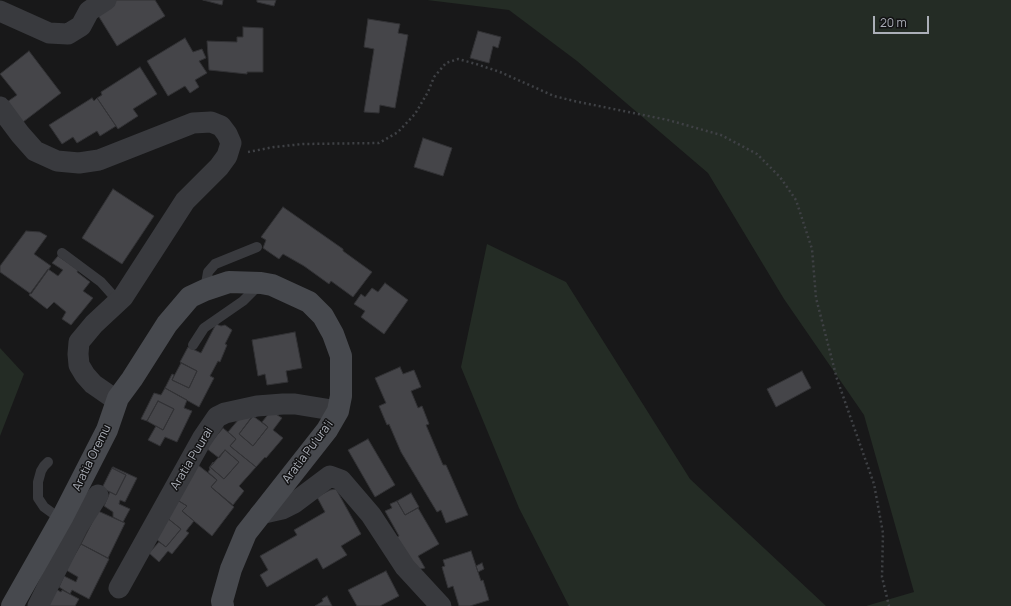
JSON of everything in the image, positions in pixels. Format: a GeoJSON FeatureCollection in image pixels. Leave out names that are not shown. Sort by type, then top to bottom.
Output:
{"type":"FeatureCollection","features":[{"type":"Feature","properties":{"kind":"main road","name":"Aratia Pu'ura'i"},"geometry":{"type":"LineString","coordinates":[[117,399],[132,379],[167,324],[190,297],[229,282],[261,283],[272,285],[309,302],[323,316],[333,334],[340,356],[341,396],[338,411],[328,430],[246,533],[231,569],[222,601],[223,606]]}},
{"type":"Feature","properties":{"kind":"main road","name":"Aratia Oremu"},"geometry":{"type":"LineString","coordinates":[[12,606],[68,521],[106,430],[117,399]]}},
{"type":"Feature","properties":{"kind":"street"},"geometry":{"type":"LineString","coordinates":[[0,11],[49,33],[68,34],[81,26],[89,11],[106,0]]}},
{"type":"Feature","properties":{"kind":"street"},"geometry":{"type":"LineString","coordinates":[[0,106],[20,134],[35,151],[57,161],[79,163],[99,160],[193,123],[212,122],[221,126],[228,134],[231,143],[227,156],[185,201],[123,297],[94,324],[79,342],[79,365],[85,375],[93,384],[117,399]]}},
{"type":"Feature","properties":{"kind":"street","name":"Aratia Puurai"},"geometry":{"type":"LineString","coordinates":[[119,588],[202,439],[217,417],[225,413],[257,406],[283,404],[295,404],[338,411]]}},
{"type":"Feature","properties":{"kind":"street"},"geometry":{"type":"LineString","coordinates":[[260,514],[282,509],[330,476],[341,480],[372,515],[405,567],[441,606]]}},
{"type":"Feature","properties":{"kind":"street","name":"Aratia Oremu"},"geometry":{"type":"LineString","coordinates":[[38,606],[68,521],[98,495]]}},
{"type":"Feature","properties":{"kind":"lane"},"geometry":{"type":"LineString","coordinates":[[205,290],[208,272],[215,264],[257,247]]}},
{"type":"Feature","properties":{"kind":"lane"},"geometry":{"type":"LineString","coordinates":[[62,253],[101,282],[118,301]]}},
{"type":"Feature","properties":{"kind":"lane"},"geometry":{"type":"LineString","coordinates":[[193,345],[204,328],[243,301],[261,283]]}},
{"type":"Feature","properties":{"kind":"lane"},"geometry":{"type":"LineString","coordinates":[[48,462],[40,472],[38,482],[38,498],[44,506],[68,521]]}},
{"type":"Feature","properties":{"kind":"path"},"geometry":{"type":"LineString","coordinates":[[227,156],[274,147],[303,144],[379,143],[398,132],[415,114],[428,92],[434,76],[446,63],[458,59],[500,72],[554,96],[668,120],[721,135],[756,154],[780,177],[796,200],[812,249],[816,298],[836,379],[874,484],[883,533],[882,577],[889,606]]}},
{"type":"Feature","properties":{"kind":"shaded area"},"geometry":{"type":"Polygon","coordinates":[[[427,0],[1011,0],[1011,606],[866,606],[914,592],[864,415],[784,299],[708,173],[577,61],[509,10],[427,0]]]}},
{"type":"Feature","properties":{"kind":"shaded area"},"geometry":{"type":"Polygon","coordinates":[[[487,244],[566,282],[690,479],[826,606],[569,606],[519,508],[461,367],[487,244]]]}},
{"type":"Feature","properties":{"kind":"shaded area"},"geometry":{"type":"Polygon","coordinates":[[[0,348],[24,374],[0,436],[0,348]]]}},
{"type":"Feature","properties":{"kind":"building"},"geometry":{"type":"Polygon","coordinates":[[[116,0],[155,0],[165,16],[117,46],[96,12],[116,0]]]}},
{"type":"Feature","properties":{"kind":"building"},"geometry":{"type":"Polygon","coordinates":[[[203,0],[223,0],[222,5],[203,0]]]}},
{"type":"Feature","properties":{"kind":"building"},"geometry":{"type":"Polygon","coordinates":[[[257,0],[276,0],[274,6],[257,2],[257,0]]]}},
{"type":"Feature","properties":{"kind":"building"},"geometry":{"type":"Polygon","coordinates":[[[368,19],[400,24],[398,33],[408,35],[395,108],[380,105],[379,113],[364,112],[374,49],[364,47],[368,19]]]}},
{"type":"Feature","properties":{"kind":"building"},"geometry":{"type":"Polygon","coordinates":[[[243,27],[263,28],[263,72],[247,72],[247,74],[209,70],[207,41],[237,42],[237,37],[243,37],[243,27]]]}},
{"type":"Feature","properties":{"kind":"building"},"geometry":{"type":"Polygon","coordinates":[[[478,31],[501,37],[498,48],[493,46],[489,63],[470,58],[478,31]]]}},
{"type":"Feature","properties":{"kind":"building"},"geometry":{"type":"Polygon","coordinates":[[[185,38],[193,52],[202,49],[206,58],[199,61],[207,73],[195,80],[199,87],[190,93],[185,86],[168,96],[147,61],[185,38]]]}},
{"type":"Feature","properties":{"kind":"building"},"geometry":{"type":"Polygon","coordinates":[[[29,51],[61,93],[23,122],[7,102],[17,95],[0,74],[29,51]]]}},
{"type":"Feature","properties":{"kind":"building"},"geometry":{"type":"Polygon","coordinates":[[[140,67],[157,94],[133,109],[138,116],[118,129],[97,98],[102,95],[101,92],[140,67]]]}},
{"type":"Feature","properties":{"kind":"building"},"geometry":{"type":"Polygon","coordinates":[[[92,98],[94,101],[97,98],[116,126],[100,136],[97,131],[77,143],[73,137],[62,144],[49,125],[92,98]]]}},
{"type":"Feature","properties":{"kind":"building"},"geometry":{"type":"Polygon","coordinates":[[[423,138],[452,148],[443,176],[414,167],[423,138]]]}},
{"type":"Feature","properties":{"kind":"building"},"geometry":{"type":"Polygon","coordinates":[[[113,189],[154,216],[122,264],[82,238],[113,189]]]}},
{"type":"Feature","properties":{"kind":"building"},"geometry":{"type":"Polygon","coordinates":[[[283,207],[343,249],[343,251],[372,272],[353,297],[331,281],[329,284],[304,266],[283,254],[279,259],[263,248],[266,240],[261,237],[283,207]]]}},
{"type":"Feature","properties":{"kind":"building"},"geometry":{"type":"Polygon","coordinates":[[[26,231],[40,232],[47,236],[34,254],[51,266],[31,294],[0,272],[0,266],[26,231]]]}},
{"type":"Feature","properties":{"kind":"building"},"geometry":{"type":"Polygon","coordinates":[[[58,256],[78,270],[77,272],[90,282],[83,291],[93,298],[71,325],[62,319],[66,312],[54,302],[47,309],[29,295],[48,269],[58,276],[63,270],[52,263],[58,256]]]}},
{"type":"Feature","properties":{"kind":"building"},"geometry":{"type":"Polygon","coordinates":[[[385,283],[408,300],[384,334],[361,317],[365,311],[354,304],[361,294],[365,297],[372,288],[378,292],[385,283]]]}},
{"type":"Feature","properties":{"kind":"building"},"geometry":{"type":"Polygon","coordinates":[[[216,324],[221,326],[225,325],[232,330],[225,344],[227,345],[220,362],[218,361],[210,376],[214,378],[199,407],[165,388],[172,374],[174,375],[172,380],[189,388],[197,371],[180,362],[188,347],[201,353],[216,324]]]}},
{"type":"Feature","properties":{"kind":"building"},"geometry":{"type":"Polygon","coordinates":[[[295,332],[302,368],[286,371],[288,382],[267,385],[265,374],[258,376],[252,340],[295,332]]]}},
{"type":"Feature","properties":{"kind":"building"},"geometry":{"type":"Polygon","coordinates":[[[181,363],[197,371],[189,388],[172,380],[181,363]]]}},
{"type":"Feature","properties":{"kind":"building"},"geometry":{"type":"Polygon","coordinates":[[[400,367],[403,374],[414,370],[421,387],[411,391],[418,408],[422,406],[429,424],[426,425],[443,465],[446,465],[468,515],[446,523],[441,510],[437,512],[401,452],[389,424],[387,425],[379,406],[386,403],[375,378],[400,367]]]}},
{"type":"Feature","properties":{"kind":"building"},"geometry":{"type":"Polygon","coordinates":[[[802,371],[811,388],[776,407],[767,389],[802,371]]]}},
{"type":"Feature","properties":{"kind":"building"},"geometry":{"type":"Polygon","coordinates":[[[165,388],[187,400],[184,408],[192,411],[177,442],[165,437],[160,446],[148,440],[156,426],[163,430],[174,409],[158,401],[147,421],[141,419],[154,393],[161,395],[165,388]]]}},
{"type":"Feature","properties":{"kind":"building"},"geometry":{"type":"Polygon","coordinates":[[[158,401],[174,409],[163,430],[147,421],[158,401]]]}},
{"type":"Feature","properties":{"kind":"building"},"geometry":{"type":"Polygon","coordinates":[[[271,411],[282,418],[273,430],[283,438],[256,467],[230,446],[236,439],[228,432],[244,413],[251,418],[239,434],[253,446],[268,427],[262,422],[271,411]]]}},
{"type":"Feature","properties":{"kind":"building"},"geometry":{"type":"Polygon","coordinates":[[[253,416],[268,427],[253,446],[239,434],[253,416]]]}},
{"type":"Feature","properties":{"kind":"building"},"geometry":{"type":"Polygon","coordinates":[[[223,428],[236,439],[230,446],[256,467],[239,486],[244,491],[233,505],[211,487],[217,480],[208,472],[210,469],[209,468],[213,462],[214,463],[210,467],[224,479],[239,462],[225,450],[219,458],[206,448],[223,428]]]}},
{"type":"Feature","properties":{"kind":"building"},"geometry":{"type":"Polygon","coordinates":[[[368,439],[395,485],[375,497],[348,450],[368,439]]]}},
{"type":"Feature","properties":{"kind":"building"},"geometry":{"type":"Polygon","coordinates":[[[225,450],[239,462],[224,479],[210,467],[225,450]]]}},
{"type":"Feature","properties":{"kind":"building"},"geometry":{"type":"Polygon","coordinates":[[[193,461],[217,480],[211,487],[234,507],[212,536],[182,511],[187,506],[174,498],[193,461]]]}},
{"type":"Feature","properties":{"kind":"building"},"geometry":{"type":"Polygon","coordinates":[[[113,467],[137,478],[125,502],[120,500],[119,504],[130,509],[123,522],[113,517],[113,512],[104,506],[110,492],[116,495],[126,475],[112,468],[113,467]]]}},
{"type":"Feature","properties":{"kind":"building"},"geometry":{"type":"Polygon","coordinates":[[[112,468],[126,475],[116,495],[102,488],[112,468]]]}},
{"type":"Feature","properties":{"kind":"building"},"geometry":{"type":"Polygon","coordinates":[[[336,489],[361,534],[341,546],[347,555],[323,569],[317,558],[267,587],[260,575],[268,570],[260,556],[297,535],[294,530],[325,512],[317,497],[330,490],[336,489]]]}},
{"type":"Feature","properties":{"kind":"building"},"geometry":{"type":"Polygon","coordinates":[[[411,493],[419,507],[405,515],[397,501],[411,493]]]}},
{"type":"Feature","properties":{"kind":"building"},"geometry":{"type":"Polygon","coordinates":[[[174,498],[187,506],[182,511],[194,521],[186,531],[189,533],[172,554],[168,551],[159,562],[149,553],[159,542],[166,547],[181,529],[166,517],[174,498]]]}},
{"type":"Feature","properties":{"kind":"building"},"geometry":{"type":"Polygon","coordinates":[[[397,501],[405,515],[418,508],[439,544],[418,556],[425,568],[415,570],[394,539],[399,536],[385,511],[392,508],[390,504],[397,501]]]}},
{"type":"Feature","properties":{"kind":"building"},"geometry":{"type":"Polygon","coordinates":[[[98,511],[125,523],[108,558],[81,544],[98,511]]]}},
{"type":"Feature","properties":{"kind":"building"},"geometry":{"type":"Polygon","coordinates":[[[166,517],[181,529],[166,547],[151,535],[166,517]]]}},
{"type":"Feature","properties":{"kind":"building"},"geometry":{"type":"Polygon","coordinates":[[[81,544],[109,559],[89,599],[72,590],[70,594],[59,587],[64,576],[76,582],[78,577],[66,570],[81,544]]]}},
{"type":"Feature","properties":{"kind":"building"},"geometry":{"type":"Polygon","coordinates":[[[471,551],[481,581],[483,580],[489,600],[470,606],[459,606],[453,586],[448,588],[442,567],[445,566],[443,560],[471,551]]]}},
{"type":"Feature","properties":{"kind":"building"},"geometry":{"type":"Polygon","coordinates":[[[482,563],[484,569],[478,572],[476,566],[482,563]]]}},
{"type":"Feature","properties":{"kind":"building"},"geometry":{"type":"Polygon","coordinates":[[[386,571],[399,596],[380,606],[357,606],[348,590],[386,571]]]}},
{"type":"Feature","properties":{"kind":"building"},"geometry":{"type":"Polygon","coordinates":[[[54,588],[61,592],[62,590],[79,599],[75,606],[45,606],[54,588]]]}},
{"type":"Feature","properties":{"kind":"building"},"geometry":{"type":"Polygon","coordinates":[[[327,596],[332,606],[315,606],[323,601],[322,599],[327,596]]]}}]}
